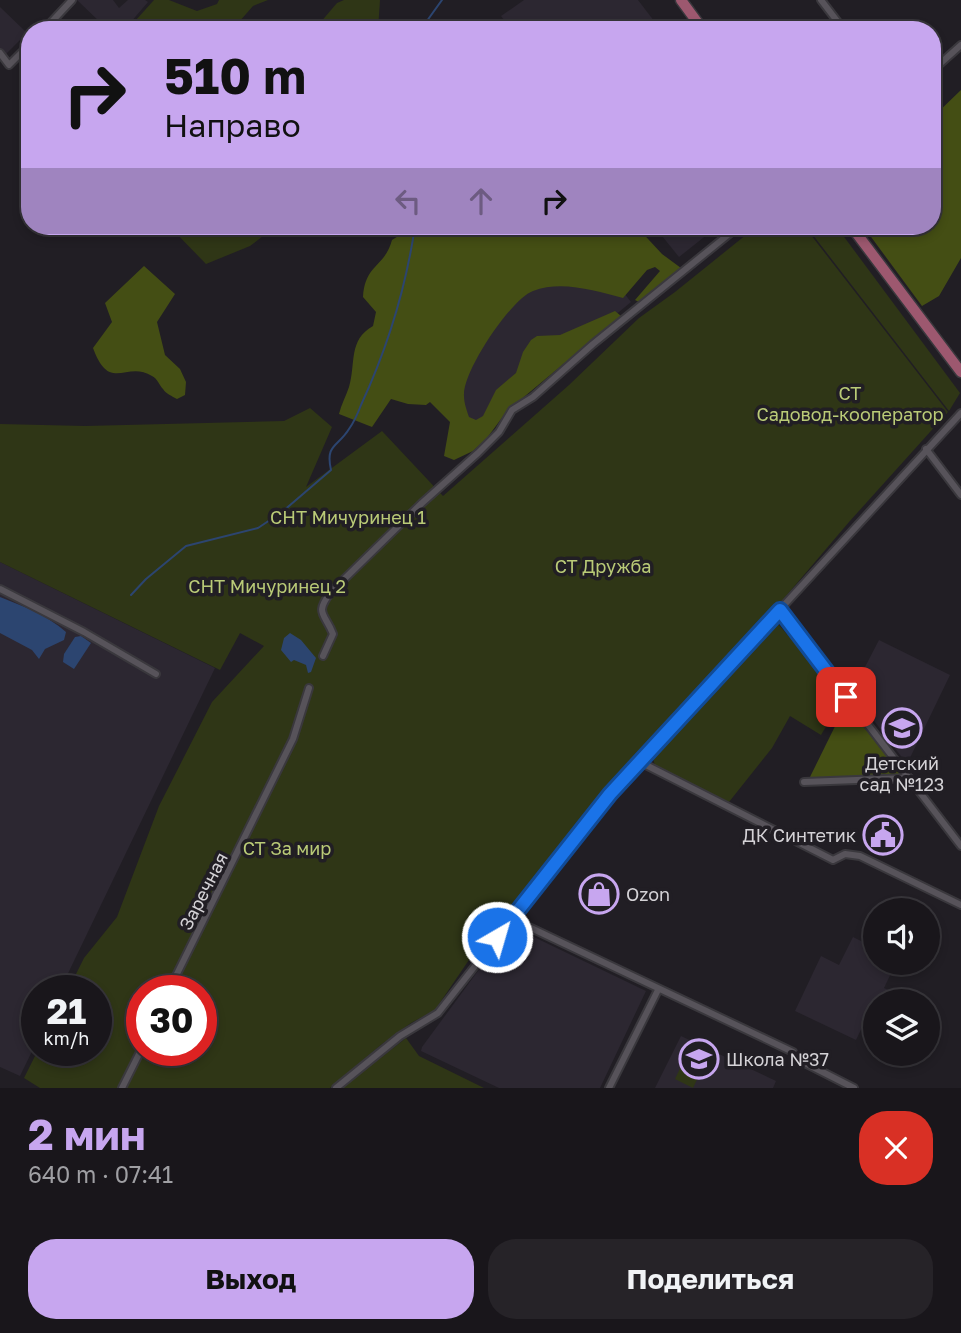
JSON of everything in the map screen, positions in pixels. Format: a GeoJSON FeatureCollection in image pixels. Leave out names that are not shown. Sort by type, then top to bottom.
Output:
{"type":"FeatureCollection","features":[{"type":"Feature","properties":{"kind":"main road"},"geometry":{"type":"LineString","coordinates":[[681,0],[697,21]]}},
{"type":"Feature","properties":{"kind":"main road"},"geometry":{"type":"LineString","coordinates":[[858,235],[961,372]]}},
{"type":"Feature","properties":{"kind":"street"},"geometry":{"type":"LineString","coordinates":[[52,21],[72,0]]}},
{"type":"Feature","properties":{"kind":"street"},"geometry":{"type":"LineString","coordinates":[[821,0],[837,21]]}},
{"type":"Feature","properties":{"kind":"street"},"geometry":{"type":"LineString","coordinates":[[941,63],[961,45]]}},
{"type":"Feature","properties":{"kind":"street"},"geometry":{"type":"LineString","coordinates":[[0,53],[9,65],[21,53]]}},
{"type":"Feature","properties":{"kind":"street"},"geometry":{"type":"LineString","coordinates":[[323,656],[334,634],[321,613],[321,607],[331,592],[499,432],[512,410],[533,397],[593,344],[728,235]]}},
{"type":"Feature","properties":{"kind":"street"},"geometry":{"type":"LineString","coordinates":[[336,1088],[400,1036],[438,1013],[610,794],[961,413]]}},
{"type":"Feature","properties":{"kind":"street"},"geometry":{"type":"LineString","coordinates":[[926,449],[961,495]]}},
{"type":"Feature","properties":{"kind":"street"},"geometry":{"type":"LineString","coordinates":[[0,589],[84,632],[156,674]]}},
{"type":"Feature","properties":{"kind":"street"},"geometry":{"type":"LineString","coordinates":[[780,610],[961,846]]}},
{"type":"Feature","properties":{"kind":"street","name":"Заречная"},"geometry":{"type":"LineString","coordinates":[[176,975],[293,739],[309,688]]}},
{"type":"Feature","properties":{"kind":"street"},"geometry":{"type":"LineString","coordinates":[[640,762],[833,860],[845,853],[860,856],[961,905]]}},
{"type":"Feature","properties":{"kind":"street"},"geometry":{"type":"LineString","coordinates":[[804,782],[909,778]]}},
{"type":"Feature","properties":{"kind":"street"},"geometry":{"type":"LineString","coordinates":[[512,919],[793,1052],[797,1059],[853,1088]]}},
{"type":"Feature","properties":{"kind":"street"},"geometry":{"type":"LineString","coordinates":[[609,1088],[658,990]]}},
{"type":"Feature","properties":{"kind":"street"},"geometry":{"type":"LineString","coordinates":[[122,1088],[133,1066]]}},
{"type":"Feature","properties":{"kind":"shaded area"},"geometry":{"type":"Polygon","coordinates":[[[77,0],[113,0],[119,8],[128,0],[148,2],[132,21],[99,21],[77,0]]]}},
{"type":"Feature","properties":{"kind":"shaded area"},"geometry":{"type":"Polygon","coordinates":[[[524,0],[638,0],[654,21],[505,21],[501,16],[524,0]]]}},
{"type":"Feature","properties":{"kind":"shaded area"},"geometry":{"type":"Polygon","coordinates":[[[0,7],[21,27],[21,39],[4,56],[0,52],[0,7]]]}},
{"type":"Feature","properties":{"kind":"shaded area"},"geometry":{"type":"Polygon","coordinates":[[[497,235],[579,235],[631,302],[470,436],[422,244],[497,235]]]}},
{"type":"Feature","properties":{"kind":"shaded area"},"geometry":{"type":"Polygon","coordinates":[[[661,235],[707,235],[679,257],[661,235]]]}},
{"type":"Feature","properties":{"kind":"shaded area"},"geometry":{"type":"Polygon","coordinates":[[[0,562],[215,668],[67,975],[21,975],[21,1066],[25,1066],[20,1076],[0,1067],[0,562]]]}},
{"type":"Feature","properties":{"kind":"shaded area","name":"Детский сад №123"},"geometry":{"type":"Polygon","coordinates":[[[879,640],[950,675],[907,764],[852,692],[879,640]]]}},
{"type":"Feature","properties":{"kind":"shaded area"},"geometry":{"type":"Polygon","coordinates":[[[511,926],[646,991],[600,1088],[499,1088],[421,1051],[511,926]]]}},
{"type":"Feature","properties":{"kind":"shaded area"},"geometry":{"type":"Polygon","coordinates":[[[853,937],[863,942],[863,975],[890,975],[884,988],[886,989],[863,989],[863,1025],[856,1040],[795,1011],[821,956],[839,965],[853,937]]]}},
{"type":"Feature","properties":{"kind":"shaded area","name":"Школа №37"},"geometry":{"type":"Polygon","coordinates":[[[681,1036],[776,1081],[773,1088],[655,1088],[681,1036]]]}},
{"type":"Feature","properties":{"kind":"green space"},"geometry":{"type":"Polygon","coordinates":[[[154,0],[169,0],[197,11],[217,4],[219,0],[268,0],[253,6],[240,21],[135,21],[154,0]]]}},
{"type":"Feature","properties":{"kind":"green space"},"geometry":{"type":"Polygon","coordinates":[[[344,0],[380,0],[379,21],[322,21],[337,3],[344,0]]]}},
{"type":"Feature","properties":{"kind":"green space"},"geometry":{"type":"Polygon","coordinates":[[[961,90],[961,258],[939,296],[922,306],[870,235],[941,235],[941,109],[961,90]]]}},
{"type":"Feature","properties":{"kind":"green space"},"geometry":{"type":"Polygon","coordinates":[[[178,235],[264,235],[250,246],[206,264],[178,235]]]}},
{"type":"Feature","properties":{"kind":"green space"},"geometry":{"type":"Polygon","coordinates":[[[400,235],[644,235],[662,254],[681,268],[639,302],[635,300],[660,271],[655,267],[647,270],[623,298],[590,290],[555,286],[533,291],[524,297],[501,321],[479,354],[465,385],[464,399],[469,417],[476,420],[483,416],[496,390],[516,373],[523,352],[531,340],[537,336],[560,335],[615,311],[621,316],[507,411],[487,438],[473,451],[454,460],[444,456],[450,422],[430,402],[426,405],[408,404],[391,399],[372,427],[339,414],[349,387],[356,345],[373,326],[376,312],[363,297],[367,278],[385,256],[392,240],[400,235]]]}},
{"type":"Feature","properties":{"kind":"green space"},"geometry":{"type":"Polygon","coordinates":[[[746,235],[811,235],[948,412],[849,522],[707,689],[613,790],[530,896],[492,926],[435,1010],[382,1044],[330,1088],[125,1088],[135,1066],[217,1066],[217,975],[179,975],[192,949],[176,975],[126,975],[126,1066],[129,1066],[118,1088],[40,1088],[24,1078],[30,1066],[112,1066],[112,975],[76,975],[84,958],[117,917],[159,806],[212,702],[264,646],[240,633],[220,670],[0,562],[0,424],[85,426],[284,421],[310,408],[332,427],[306,487],[382,431],[443,496],[569,385],[639,318],[746,235]]]}},
{"type":"Feature","properties":{"kind":"green space"},"geometry":{"type":"Polygon","coordinates":[[[813,235],[843,235],[960,393],[949,411],[813,235]]]}},
{"type":"Feature","properties":{"kind":"green space"},"geometry":{"type":"Polygon","coordinates":[[[144,266],[175,294],[157,322],[165,355],[180,369],[186,382],[185,395],[177,399],[166,392],[154,377],[143,372],[112,373],[106,370],[93,348],[112,322],[105,303],[144,266]]]}},
{"type":"Feature","properties":{"kind":"green space"},"geometry":{"type":"Polygon","coordinates":[[[778,624],[843,698],[821,735],[790,716],[772,748],[729,802],[655,766],[653,758],[778,624]]]}},
{"type":"Feature","properties":{"kind":"green space"},"geometry":{"type":"Polygon","coordinates":[[[846,704],[902,776],[809,779],[846,704]]]}},
{"type":"Feature","properties":{"kind":"green space"},"geometry":{"type":"Polygon","coordinates":[[[406,1038],[419,1056],[484,1088],[342,1088],[406,1038]]]}},
{"type":"Feature","properties":{"kind":"green space"},"geometry":{"type":"Polygon","coordinates":[[[691,1045],[709,1054],[693,1088],[675,1079],[691,1045]]]}},
{"type":"Feature","properties":{"kind":"water"},"geometry":{"type":"Polygon","coordinates":[[[0,597],[51,621],[66,632],[64,640],[45,649],[39,659],[32,650],[0,633],[0,597]]]}},
{"type":"Feature","properties":{"kind":"water"},"geometry":{"type":"Polygon","coordinates":[[[290,633],[301,640],[316,658],[311,672],[308,673],[306,665],[294,660],[291,662],[281,650],[284,638],[290,633]]]}},
{"type":"Feature","properties":{"kind":"water"},"geometry":{"type":"Polygon","coordinates":[[[81,636],[91,643],[74,669],[63,662],[64,654],[75,637],[81,636]]]}},
{"type":"Feature","properties":{"kind":"waterway"},"geometry":{"type":"LineString","coordinates":[[427,21],[442,0]]}},
{"type":"Feature","properties":{"kind":"waterway"},"geometry":{"type":"LineString","coordinates":[[131,595],[186,546],[258,528],[282,512],[331,470],[331,450],[354,420],[387,340],[401,295],[413,235]]}},
{"type":"Feature","properties":{"kind":"place","name":"Детский сад №123"},"geometry":{"type":"Point","coordinates":[902,728]}},
{"type":"Feature","properties":{"kind":"place","name":"ДК Синтетик"},"geometry":{"type":"Point","coordinates":[883,835]}},
{"type":"Feature","properties":{"kind":"place","name":"Ozon"},"geometry":{"type":"Point","coordinates":[599,894]}},
{"type":"Feature","properties":{"kind":"place","name":"Школа №37"},"geometry":{"type":"Point","coordinates":[699,1059]}},
{"type":"Feature","properties":{"kind":"route"},"geometry":{"type":"LineString","coordinates":[[497,937],[610,794],[780,610],[846,697]]}},
{"type":"Feature","properties":{"kind":"park label","name":"СТ Садовод-кооператор"},"geometry":{"type":"Point","coordinates":[850,403]}},
{"type":"Feature","properties":{"kind":"park label","name":"СНТ Мичуринец 1"},"geometry":{"type":"Point","coordinates":[348,517]}},
{"type":"Feature","properties":{"kind":"park label","name":"СТ Дружба"},"geometry":{"type":"Point","coordinates":[603,566]}},
{"type":"Feature","properties":{"kind":"park label","name":"СНТ Мичуринец 2"},"geometry":{"type":"Point","coordinates":[267,586]}},
{"type":"Feature","properties":{"kind":"park label","name":"СТ За мир"},"geometry":{"type":"Point","coordinates":[287,848]}}]}
